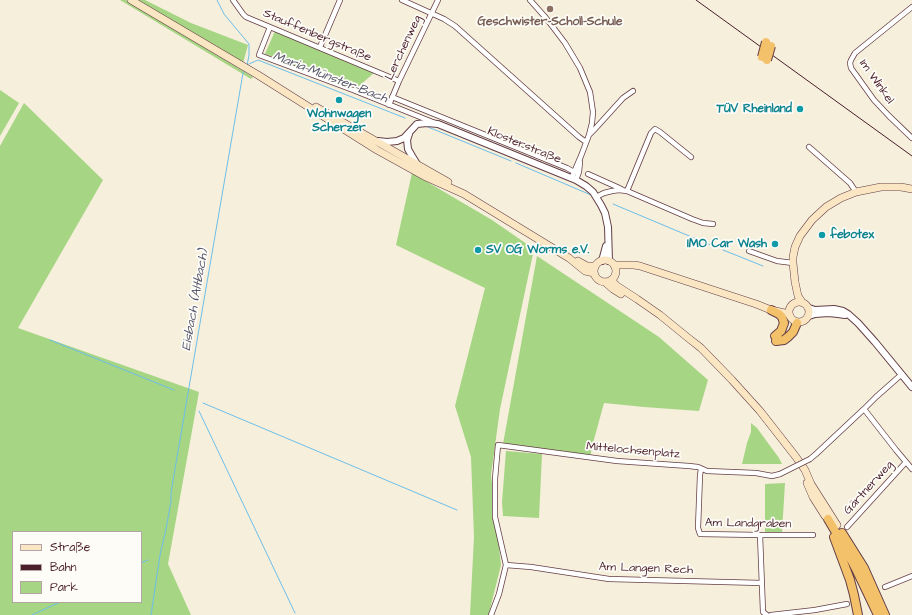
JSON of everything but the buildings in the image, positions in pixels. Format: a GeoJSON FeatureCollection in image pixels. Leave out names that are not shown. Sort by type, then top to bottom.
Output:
{"type":"FeatureCollection","features":[{"type":"Feature","properties":{"kind":"highway"},"geometry":{"type":"LineString","coordinates":[[764,59],[769,44]]}},
{"type":"Feature","properties":{"kind":"highway"},"geometry":{"type":"LineString","coordinates":[[771,310],[779,314],[784,322],[776,339],[787,331],[792,313]]}},
{"type":"Feature","properties":{"kind":"highway"},"geometry":{"type":"LineString","coordinates":[[828,519],[850,580],[858,615]]}},
{"type":"Feature","properties":{"kind":"highway"},"geometry":{"type":"LineString","coordinates":[[828,519],[854,564],[878,615]]}},
{"type":"Feature","properties":{"kind":"highway"},"geometry":{"type":"LineString","coordinates":[[837,525],[864,568],[885,615]]}},
{"type":"Feature","properties":{"kind":"main road"},"geometry":{"type":"LineString","coordinates":[[131,0],[250,70],[383,154],[424,176],[464,194],[498,213]]}},
{"type":"Feature","properties":{"kind":"main road"},"geometry":{"type":"LineString","coordinates":[[258,75],[373,139],[584,265],[590,266],[594,269],[597,279],[601,282],[608,281],[654,311],[701,348],[760,411],[796,456],[805,470],[811,484],[837,525]]}},
{"type":"Feature","properties":{"kind":"main road"},"geometry":{"type":"LineString","coordinates":[[756,304],[784,308],[804,321],[809,312],[805,304],[798,296],[793,263],[797,242],[807,226],[826,207],[841,198],[856,192],[881,187],[901,187],[912,189]]}},
{"type":"Feature","properties":{"kind":"main road"},"geometry":{"type":"LineString","coordinates":[[594,269],[599,262],[632,268],[648,268],[771,310],[792,313]]}},
{"type":"Feature","properties":{"kind":"main road","name":"Klosterstraße"},"geometry":{"type":"LineString","coordinates":[[608,281],[614,277],[610,265]]}},
{"type":"Feature","properties":{"kind":"main road"},"geometry":{"type":"LineString","coordinates":[[608,281],[616,292],[635,301],[668,325],[728,379],[762,419],[800,469],[810,492],[828,519]]}},
{"type":"Feature","properties":{"kind":"main road"},"geometry":{"type":"LineString","coordinates":[[792,313],[795,282]]}},
{"type":"Feature","properties":{"kind":"main road"},"geometry":{"type":"LineString","coordinates":[[792,313],[799,302],[802,302]]}},
{"type":"Feature","properties":{"kind":"street","name":"Stauffenbergstraße"},"geometry":{"type":"LineString","coordinates":[[233,0],[246,17],[399,81]]}},
{"type":"Feature","properties":{"kind":"street"},"geometry":{"type":"LineString","coordinates":[[320,47],[340,0]]}},
{"type":"Feature","properties":{"kind":"street"},"geometry":{"type":"LineString","coordinates":[[402,0],[455,26],[586,142]]}},
{"type":"Feature","properties":{"kind":"street","name":"Lerchenweg"},"geometry":{"type":"LineString","coordinates":[[389,105],[438,0]]}},
{"type":"Feature","properties":{"kind":"street"},"geometry":{"type":"LineString","coordinates":[[530,0],[556,30],[565,43],[580,68],[590,92],[593,117],[589,135],[574,176]]}},
{"type":"Feature","properties":{"kind":"street","name":"Im Winkel"},"geometry":{"type":"LineString","coordinates":[[912,7],[855,53],[850,63],[851,68],[874,100],[912,138]]}},
{"type":"Feature","properties":{"kind":"street","name":"Klosterstraße"},"geometry":{"type":"LineString","coordinates":[[270,27],[259,55],[574,176],[596,197],[605,213],[610,265]]}},
{"type":"Feature","properties":{"kind":"street"},"geometry":{"type":"LineString","coordinates":[[589,135],[623,98],[633,91]]}},
{"type":"Feature","properties":{"kind":"street"},"geometry":{"type":"LineString","coordinates":[[392,98],[567,168],[574,176]]}},
{"type":"Feature","properties":{"kind":"street"},"geometry":{"type":"LineString","coordinates":[[373,139],[382,142],[393,142],[402,139],[417,124],[412,114]]}},
{"type":"Feature","properties":{"kind":"street"},"geometry":{"type":"LineString","coordinates":[[593,117],[602,122]]}},
{"type":"Feature","properties":{"kind":"street","name":"Klosterstraße"},"geometry":{"type":"LineString","coordinates":[[417,124],[438,124]]}},
{"type":"Feature","properties":{"kind":"street"},"geometry":{"type":"LineString","coordinates":[[625,191],[651,133],[655,129],[691,157]]}},
{"type":"Feature","properties":{"kind":"street"},"geometry":{"type":"LineString","coordinates":[[409,132],[407,140],[408,149],[419,166]]}},
{"type":"Feature","properties":{"kind":"street"},"geometry":{"type":"LineString","coordinates":[[810,148],[850,183],[856,192]]}},
{"type":"Feature","properties":{"kind":"street"},"geometry":{"type":"LineString","coordinates":[[574,176],[579,170],[581,156]]}},
{"type":"Feature","properties":{"kind":"street"},"geometry":{"type":"LineString","coordinates":[[588,174],[703,224],[713,224]]}},
{"type":"Feature","properties":{"kind":"street"},"geometry":{"type":"LineString","coordinates":[[596,197],[610,192],[625,191]]}},
{"type":"Feature","properties":{"kind":"street"},"geometry":{"type":"LineString","coordinates":[[749,250],[777,262],[793,263]]}},
{"type":"Feature","properties":{"kind":"street"},"geometry":{"type":"LineString","coordinates":[[809,312],[815,314],[838,314],[856,321],[912,387]]}},
{"type":"Feature","properties":{"kind":"street","name":"Mittelochsenplatz"},"geometry":{"type":"LineString","coordinates":[[491,615],[499,594],[506,565],[496,517],[495,479],[498,445],[617,462],[688,466],[707,471],[751,473],[772,476],[780,474],[810,459],[902,374]]}},
{"type":"Feature","properties":{"kind":"street"},"geometry":{"type":"LineString","coordinates":[[864,409],[912,469]]}},
{"type":"Feature","properties":{"kind":"street","name":"Gärtnerweg"},"geometry":{"type":"LineString","coordinates":[[847,527],[906,462]]}},
{"type":"Feature","properties":{"kind":"street","name":"Am Landgraben"},"geometry":{"type":"LineString","coordinates":[[701,469],[698,528],[700,534],[814,535]]}},
{"type":"Feature","properties":{"kind":"street"},"geometry":{"type":"LineString","coordinates":[[760,535],[764,612],[767,615]]}},
{"type":"Feature","properties":{"kind":"street","name":"Am Langen Rech"},"geometry":{"type":"LineString","coordinates":[[506,565],[531,567],[609,579],[762,583]]}},
{"type":"Feature","properties":{"kind":"street"},"geometry":{"type":"LineString","coordinates":[[885,587],[912,576]]}},
{"type":"Feature","properties":{"kind":"street"},"geometry":{"type":"LineString","coordinates":[[771,615],[815,613],[847,604]]}},
{"type":"Feature","properties":{"kind":"green space"},"geometry":{"type":"Polygon","coordinates":[[[120,0],[126,0],[253,77],[251,79],[120,0]]]}},
{"type":"Feature","properties":{"kind":"green space"},"geometry":{"type":"Polygon","coordinates":[[[137,0],[145,0],[191,23],[248,45],[243,63],[137,0]]]}},
{"type":"Feature","properties":{"kind":"green space"},"geometry":{"type":"Polygon","coordinates":[[[275,31],[375,72],[358,87],[265,54],[275,31]]]}},
{"type":"Feature","properties":{"kind":"green space"},"geometry":{"type":"Polygon","coordinates":[[[0,90],[19,103],[0,136],[0,90]]]}},
{"type":"Feature","properties":{"kind":"green space"},"geometry":{"type":"Polygon","coordinates":[[[24,103],[103,180],[18,328],[199,392],[168,564],[191,615],[0,615],[0,146],[24,103]]]}},
{"type":"Feature","properties":{"kind":"green space"},"geometry":{"type":"Polygon","coordinates":[[[412,173],[492,220],[534,249],[500,409],[491,475],[501,565],[489,615],[470,615],[474,537],[471,457],[455,406],[485,288],[396,245],[412,173]]]}},
{"type":"Feature","properties":{"kind":"green space"},"geometry":{"type":"Polygon","coordinates":[[[537,256],[659,337],[708,380],[699,411],[604,403],[590,457],[503,444],[537,256]]]}},
{"type":"Feature","properties":{"kind":"green space"},"geometry":{"type":"Polygon","coordinates":[[[751,423],[757,428],[782,464],[742,464],[751,432],[751,423]]]}},
{"type":"Feature","properties":{"kind":"green space"},"geometry":{"type":"Polygon","coordinates":[[[506,451],[542,454],[539,518],[503,516],[502,502],[506,451]]]}},
{"type":"Feature","properties":{"kind":"green space"},"geometry":{"type":"Polygon","coordinates":[[[785,483],[782,532],[765,533],[765,484],[785,483]]]}},
{"type":"Feature","properties":{"kind":"waterway","name":"Eisbach (Altbach)"},"geometry":{"type":"LineString","coordinates":[[217,0],[224,14],[249,44],[247,66]]}},
{"type":"Feature","properties":{"kind":"waterway","name":"Maria-Münster-Bach"},"geometry":{"type":"LineString","coordinates":[[249,64],[258,60],[405,118]]}},
{"type":"Feature","properties":{"kind":"waterway","name":"Eisbach (Altbach)"},"geometry":{"type":"LineString","coordinates":[[151,615],[243,73],[245,70]]}},
{"type":"Feature","properties":{"kind":"waterway","name":"Maria-Münster-Bach"},"geometry":{"type":"LineString","coordinates":[[428,127],[511,161]]}},
{"type":"Feature","properties":{"kind":"waterway","name":"Maria-Münster-Bach"},"geometry":{"type":"LineString","coordinates":[[516,163],[591,195]]}},
{"type":"Feature","properties":{"kind":"waterway","name":"Maria-Münster-Bach"},"geometry":{"type":"LineString","coordinates":[[613,204],[713,246]]}},
{"type":"Feature","properties":{"kind":"waterway","name":"Maria-Münster-Bach"},"geometry":{"type":"LineString","coordinates":[[723,250],[763,266]]}},
{"type":"Feature","properties":{"kind":"waterway"},"geometry":{"type":"LineString","coordinates":[[50,340],[174,390]]}},
{"type":"Feature","properties":{"kind":"waterway"},"geometry":{"type":"LineString","coordinates":[[203,403],[457,510]]}},
{"type":"Feature","properties":{"kind":"waterway"},"geometry":{"type":"LineString","coordinates":[[199,411],[295,613]]}},
{"type":"Feature","properties":{"kind":"waterway"},"geometry":{"type":"LineString","coordinates":[[142,563],[148,560]]}},
{"type":"Feature","properties":{"kind":"waterway"},"geometry":{"type":"LineString","coordinates":[[32,615],[58,603]]}},
{"type":"Feature","properties":{"kind":"railway"},"geometry":{"type":"LineString","coordinates":[[696,0],[912,156]]}},
{"type":"Feature","properties":{"kind":"place","name":"Geschwister-Scholl-Schule"},"geometry":{"type":"Point","coordinates":[550,9]}},
{"type":"Feature","properties":{"kind":"place","name":"Wohnwagen Scherzer"},"geometry":{"type":"Point","coordinates":[339,100]}},
{"type":"Feature","properties":{"kind":"place","name":"TÜV Rheinland"},"geometry":{"type":"Point","coordinates":[800,109]}},
{"type":"Feature","properties":{"kind":"place","name":"febotex"},"geometry":{"type":"Point","coordinates":[822,235]}},
{"type":"Feature","properties":{"kind":"place","name":"IMO Car Wash"},"geometry":{"type":"Point","coordinates":[775,244]}},
{"type":"Feature","properties":{"kind":"place","name":"SV OG Worms e.V."},"geometry":{"type":"Point","coordinates":[478,250]}}]}
